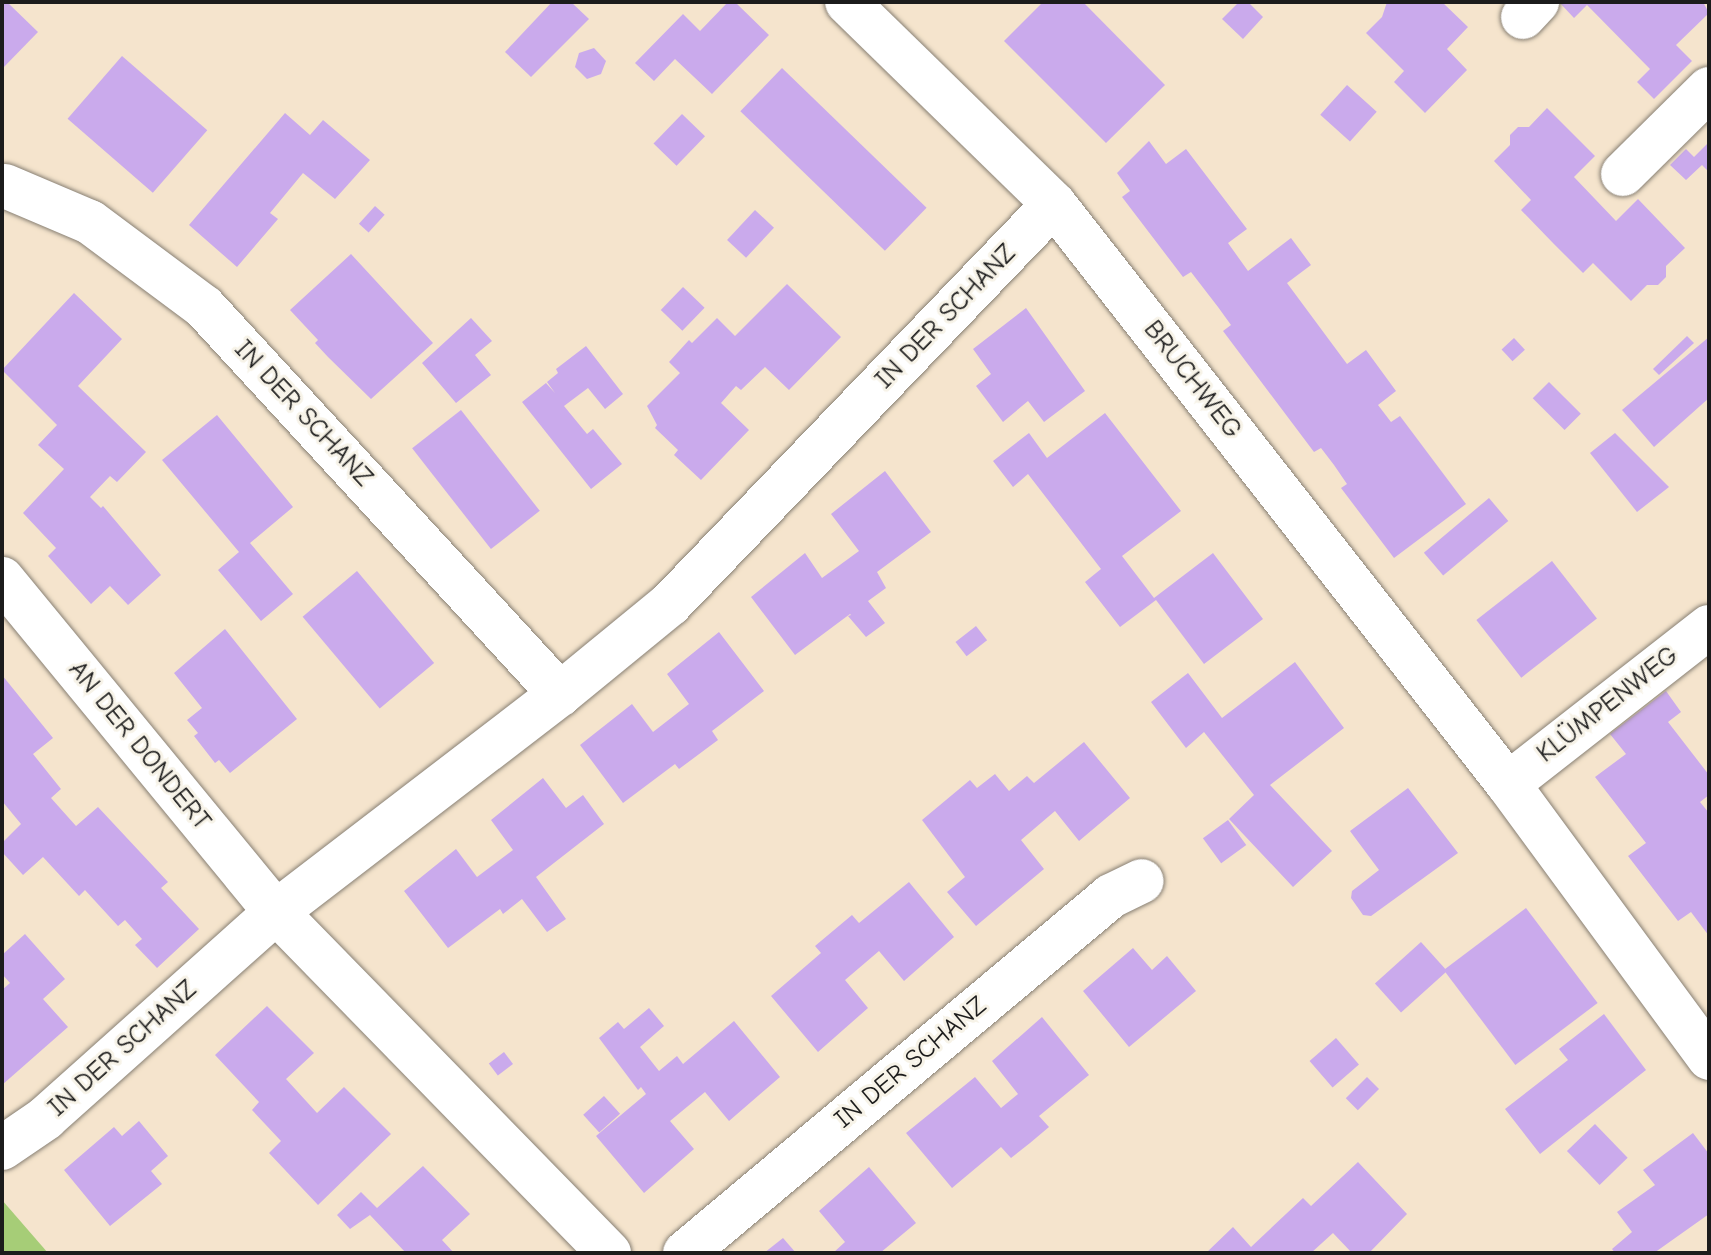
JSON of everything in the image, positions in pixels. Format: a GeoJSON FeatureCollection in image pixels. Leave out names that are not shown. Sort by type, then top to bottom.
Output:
{"type":"FeatureCollection","features":[{"type":"Feature","properties":{"kind":"street","name":"BRUCHWEG"},"geometry":{"type":"LineString","coordinates":[[861,6],[1054,204],[1508,784],[1709,1058]]}},
{"type":"Feature","properties":{"kind":"street"},"geometry":{"type":"LineString","coordinates":[[1623,174],[1709,89]]}},
{"type":"Feature","properties":{"kind":"street","name":"IN DER SCHANZ"},"geometry":{"type":"LineString","coordinates":[[5,186],[90,222],[204,307],[560,694]]}},
{"type":"Feature","properties":{"kind":"street","name":"IN DER SCHANZ"},"geometry":{"type":"LineString","coordinates":[[2,1148],[46,1118],[276,912],[560,694],[670,604],[1054,204]]}},
{"type":"Feature","properties":{"kind":"street","name":"AN DER DONDERT"},"geometry":{"type":"LineString","coordinates":[[2,579],[276,912]]}},
{"type":"Feature","properties":{"kind":"street","name":"KLÜMPENWEG"},"geometry":{"type":"LineString","coordinates":[[1508,784],[1709,627]]}},
{"type":"Feature","properties":{"kind":"street","name":"IN DER SCHANZ"},"geometry":{"type":"LineString","coordinates":[[685,1253],[1111,896],[1142,881]]}},
{"type":"Feature","properties":{"kind":"street"},"geometry":{"type":"LineString","coordinates":[[276,912],[609,1253]]}},
{"type":"Feature","properties":{"kind":"green space"},"geometry":{"type":"Polygon","coordinates":[[[2,1200],[48,1253],[2,1253],[2,1200]]]}},
{"type":"Feature","properties":{"kind":"building"},"geometry":{"type":"Polygon","coordinates":[[[2,2],[7,2],[38,32],[2,69],[2,2]]]}},
{"type":"Feature","properties":{"kind":"building"},"geometry":{"type":"Polygon","coordinates":[[[552,2],[571,2],[589,19],[531,77],[505,52],[552,2]]]}},
{"type":"Feature","properties":{"kind":"building"},"geometry":{"type":"Polygon","coordinates":[[[728,2],[735,2],[769,35],[712,94],[675,59],[654,81],[635,63],[683,14],[700,31],[728,2]]]}},
{"type":"Feature","properties":{"kind":"building"},"geometry":{"type":"Polygon","coordinates":[[[1043,2],[1083,2],[1165,85],[1106,143],[1004,41],[1043,2]]]}},
{"type":"Feature","properties":{"kind":"building"},"geometry":{"type":"Polygon","coordinates":[[[1239,2],[1248,2],[1263,17],[1243,39],[1222,19],[1239,2]]]}},
{"type":"Feature","properties":{"kind":"building"},"geometry":{"type":"Polygon","coordinates":[[[1387,2],[1442,2],[1468,27],[1447,49],[1467,70],[1425,113],[1394,82],[1404,71],[1366,33],[1382,17],[1387,2]]]}},
{"type":"Feature","properties":{"kind":"building"},"geometry":{"type":"Polygon","coordinates":[[[1559,2],[1703,2],[1709,13],[1676,45],[1692,61],[1654,99],[1637,82],[1650,69],[1587,5],[1574,18],[1559,2]]]}},
{"type":"Feature","properties":{"kind":"building"},"geometry":{"type":"Polygon","coordinates":[[[594,48],[606,61],[601,74],[587,79],[575,67],[579,53],[594,48]]]}},
{"type":"Feature","properties":{"kind":"building"},"geometry":{"type":"Polygon","coordinates":[[[122,56],[207,130],[153,193],[68,119],[122,56]]]}},
{"type":"Feature","properties":{"kind":"building"},"geometry":{"type":"Polygon","coordinates":[[[782,68],[927,208],[885,251],[740,111],[782,68]]]}},
{"type":"Feature","properties":{"kind":"building"},"geometry":{"type":"Polygon","coordinates":[[[1347,85],[1377,112],[1350,141],[1320,115],[1347,85]]]}},
{"type":"Feature","properties":{"kind":"building"},"geometry":{"type":"Polygon","coordinates":[[[1547,108],[1595,156],[1574,177],[1616,221],[1638,199],[1685,248],[1666,266],[1666,277],[1658,285],[1647,285],[1631,301],[1593,263],[1583,273],[1552,242],[1521,210],[1531,200],[1494,161],[1510,145],[1510,135],[1518,127],[1529,127],[1547,108]]]}},
{"type":"Feature","properties":{"kind":"building"},"geometry":{"type":"Polygon","coordinates":[[[285,113],[310,135],[323,120],[370,160],[335,199],[303,173],[270,213],[278,219],[237,267],[189,225],[285,113]]]}},
{"type":"Feature","properties":{"kind":"building"},"geometry":{"type":"Polygon","coordinates":[[[682,114],[705,136],[677,166],[654,143],[682,114]]]}},
{"type":"Feature","properties":{"kind":"building"},"geometry":{"type":"Polygon","coordinates":[[[1149,141],[1166,164],[1186,149],[1247,229],[1228,243],[1248,271],[1291,238],[1311,265],[1287,283],[1347,364],[1366,350],[1396,391],[1378,405],[1391,422],[1400,416],[1466,504],[1394,558],[1341,488],[1347,484],[1334,465],[1321,448],[1314,452],[1223,331],[1231,325],[1218,307],[1191,272],[1183,277],[1122,197],[1130,191],[1117,173],[1149,141]]]}},
{"type":"Feature","properties":{"kind":"building"},"geometry":{"type":"Polygon","coordinates":[[[1709,142],[1709,172],[1702,165],[1686,180],[1670,165],[1686,149],[1694,157],[1709,142]]]}},
{"type":"Feature","properties":{"kind":"building"},"geometry":{"type":"Polygon","coordinates":[[[375,206],[385,215],[369,233],[359,224],[375,206]]]}},
{"type":"Feature","properties":{"kind":"building"},"geometry":{"type":"Polygon","coordinates":[[[755,210],[774,228],[746,258],[727,240],[755,210]]]}},
{"type":"Feature","properties":{"kind":"building"},"geometry":{"type":"Polygon","coordinates":[[[351,254],[433,343],[371,399],[315,343],[318,340],[290,310],[351,254]]]}},
{"type":"Feature","properties":{"kind":"building"},"geometry":{"type":"Polygon","coordinates":[[[787,284],[841,337],[789,390],[765,367],[741,390],[736,386],[721,403],[749,430],[701,480],[674,455],[678,450],[655,428],[657,425],[647,406],[680,373],[669,362],[689,340],[692,343],[717,318],[735,336],[787,284]]]}},
{"type":"Feature","properties":{"kind":"building"},"geometry":{"type":"Polygon","coordinates":[[[683,287],[705,308],[682,331],[661,310],[683,287]]]}},
{"type":"Feature","properties":{"kind":"building"},"geometry":{"type":"Polygon","coordinates":[[[74,293],[122,339],[78,386],[146,452],[117,482],[110,476],[90,497],[101,508],[103,506],[161,575],[128,605],[110,586],[91,604],[48,556],[56,548],[23,513],[64,469],[38,445],[57,425],[2,370],[74,293]]]}},
{"type":"Feature","properties":{"kind":"building"},"geometry":{"type":"Polygon","coordinates":[[[1026,308],[1085,391],[1044,422],[1028,401],[1003,422],[976,386],[991,374],[973,349],[1026,308]]]}},
{"type":"Feature","properties":{"kind":"building"},"geometry":{"type":"Polygon","coordinates":[[[471,318],[492,341],[475,355],[491,375],[456,403],[422,363],[471,318]]]}},
{"type":"Feature","properties":{"kind":"building"},"geometry":{"type":"Polygon","coordinates":[[[1687,336],[1694,343],[1659,375],[1653,369],[1687,336]]]}},
{"type":"Feature","properties":{"kind":"building"},"geometry":{"type":"Polygon","coordinates":[[[1709,337],[1709,398],[1654,447],[1622,410],[1709,337]]]}},
{"type":"Feature","properties":{"kind":"building"},"geometry":{"type":"Polygon","coordinates":[[[1514,338],[1525,350],[1512,361],[1502,350],[1514,338]]]}},
{"type":"Feature","properties":{"kind":"building"},"geometry":{"type":"Polygon","coordinates":[[[586,346],[623,394],[605,409],[588,388],[564,406],[587,434],[593,429],[622,464],[591,489],[522,402],[546,383],[555,393],[547,382],[558,373],[556,369],[586,346]]]}},
{"type":"Feature","properties":{"kind":"building"},"geometry":{"type":"Polygon","coordinates":[[[1549,382],[1581,414],[1565,430],[1533,398],[1549,382]]]}},
{"type":"Feature","properties":{"kind":"building"},"geometry":{"type":"Polygon","coordinates":[[[461,410],[540,511],[491,549],[412,448],[461,410]]]}},
{"type":"Feature","properties":{"kind":"building"},"geometry":{"type":"Polygon","coordinates":[[[1105,413],[1181,511],[1122,556],[1154,598],[1213,553],[1263,619],[1204,664],[1156,600],[1120,627],[1085,582],[1101,569],[1028,474],[1013,487],[993,461],[1029,433],[1047,458],[1105,413]]]}},
{"type":"Feature","properties":{"kind":"building"},"geometry":{"type":"Polygon","coordinates":[[[217,415],[293,507],[250,543],[293,594],[261,621],[218,570],[239,552],[162,460],[217,415]]]}},
{"type":"Feature","properties":{"kind":"building"},"geometry":{"type":"Polygon","coordinates":[[[1615,433],[1669,487],[1637,512],[1590,453],[1615,433]]]}},
{"type":"Feature","properties":{"kind":"building"},"geometry":{"type":"Polygon","coordinates":[[[885,471],[931,532],[877,572],[886,588],[868,601],[885,623],[866,637],[848,616],[850,614],[795,655],[751,597],[805,553],[822,578],[859,551],[831,514],[885,471]]]}},
{"type":"Feature","properties":{"kind":"building"},"geometry":{"type":"Polygon","coordinates":[[[1489,498],[1508,521],[1443,576],[1424,553],[1489,498]]]}},
{"type":"Feature","properties":{"kind":"building"},"geometry":{"type":"Polygon","coordinates":[[[1552,561],[1597,619],[1521,678],[1476,620],[1552,561]]]}},
{"type":"Feature","properties":{"kind":"building"},"geometry":{"type":"Polygon","coordinates":[[[357,571],[434,663],[380,709],[303,617],[357,571]]]}},
{"type":"Feature","properties":{"kind":"building"},"geometry":{"type":"Polygon","coordinates":[[[976,626],[987,640],[967,656],[956,642],[976,626]]]}},
{"type":"Feature","properties":{"kind":"building"},"geometry":{"type":"Polygon","coordinates":[[[225,629],[297,719],[230,773],[219,760],[215,763],[194,736],[198,733],[187,720],[202,708],[174,673],[225,629]]]}},
{"type":"Feature","properties":{"kind":"building"},"geometry":{"type":"Polygon","coordinates":[[[719,632],[764,691],[712,731],[718,740],[679,769],[675,764],[623,803],[580,745],[632,704],[653,732],[689,704],[667,674],[719,632]]]}},
{"type":"Feature","properties":{"kind":"building"},"geometry":{"type":"Polygon","coordinates":[[[1295,662],[1344,728],[1270,785],[1332,851],[1293,887],[1229,819],[1254,795],[1204,732],[1186,748],[1151,702],[1188,673],[1222,718],[1295,662]]]}},
{"type":"Feature","properties":{"kind":"building"},"geometry":{"type":"Polygon","coordinates":[[[2,675],[53,738],[33,754],[61,789],[51,798],[76,826],[98,807],[168,882],[161,888],[199,929],[157,968],[135,945],[142,939],[125,920],[118,926],[85,890],[79,896],[43,857],[23,875],[2,852],[2,843],[21,824],[2,801],[2,675]]]}},
{"type":"Feature","properties":{"kind":"building"},"geometry":{"type":"Polygon","coordinates":[[[1666,691],[1681,712],[1668,722],[1709,775],[1709,795],[1700,802],[1709,813],[1709,936],[1691,912],[1678,921],[1628,856],[1646,843],[1595,777],[1626,754],[1610,734],[1666,691]]]}},
{"type":"Feature","properties":{"kind":"building"},"geometry":{"type":"Polygon","coordinates":[[[1084,742],[1130,798],[1079,841],[1055,811],[1021,840],[1044,869],[976,926],[947,892],[965,877],[922,820],[970,780],[977,788],[995,774],[1009,791],[1027,776],[1034,783],[1084,742]]]}},
{"type":"Feature","properties":{"kind":"building"},"geometry":{"type":"Polygon","coordinates":[[[543,778],[566,808],[583,795],[604,824],[536,877],[566,919],[547,932],[522,899],[503,914],[500,909],[448,948],[404,891],[456,849],[477,877],[513,850],[491,820],[543,778]]]}},
{"type":"Feature","properties":{"kind":"building"},"geometry":{"type":"Polygon","coordinates":[[[1408,788],[1458,853],[1371,916],[1363,915],[1351,898],[1352,891],[1379,870],[1350,831],[1408,788]]]}},
{"type":"Feature","properties":{"kind":"building"},"geometry":{"type":"Polygon","coordinates":[[[1228,820],[1246,845],[1221,863],[1203,838],[1228,820]]]}},
{"type":"Feature","properties":{"kind":"building"},"geometry":{"type":"Polygon","coordinates":[[[909,882],[954,937],[904,981],[879,951],[845,980],[868,1008],[818,1052],[771,996],[821,953],[815,946],[852,915],[859,923],[909,882]]]}},
{"type":"Feature","properties":{"kind":"building"},"geometry":{"type":"Polygon","coordinates":[[[1526,908],[1598,1003],[1515,1065],[1444,970],[1526,908]]]}},
{"type":"Feature","properties":{"kind":"building"},"geometry":{"type":"Polygon","coordinates":[[[25,934],[65,979],[43,999],[68,1027],[2,1085],[2,990],[10,983],[2,974],[2,955],[25,934]]]}},
{"type":"Feature","properties":{"kind":"building"},"geometry":{"type":"Polygon","coordinates":[[[1421,942],[1447,971],[1401,1012],[1375,983],[1421,942]]]}},
{"type":"Feature","properties":{"kind":"building"},"geometry":{"type":"Polygon","coordinates":[[[1133,948],[1152,970],[1167,956],[1196,991],[1129,1047],[1083,991],[1133,948]]]}},
{"type":"Feature","properties":{"kind":"building"},"geometry":{"type":"Polygon","coordinates":[[[267,1006],[314,1053],[286,1079],[317,1113],[344,1087],[391,1134],[318,1205],[269,1153],[281,1141],[252,1110],[259,1102],[215,1055],[267,1006]]]}},
{"type":"Feature","properties":{"kind":"building"},"geometry":{"type":"Polygon","coordinates":[[[649,1008],[664,1026],[640,1047],[659,1071],[677,1056],[683,1064],[734,1021],[780,1077],[729,1121],[705,1092],[670,1121],[694,1149],[644,1193],[596,1136],[646,1094],[641,1087],[638,1090],[599,1038],[618,1022],[624,1029],[649,1008]]]}},
{"type":"Feature","properties":{"kind":"building"},"geometry":{"type":"Polygon","coordinates":[[[1604,1014],[1646,1070],[1540,1154],[1505,1109],[1568,1060],[1559,1049],[1604,1014]]]}},
{"type":"Feature","properties":{"kind":"building"},"geometry":{"type":"Polygon","coordinates":[[[1042,1017],[1089,1075],[1039,1116],[1049,1127],[1030,1143],[1011,1158],[1001,1147],[952,1188],[906,1133],[975,1077],[1001,1108],[1018,1094],[992,1061],[1042,1017]]]}},
{"type":"Feature","properties":{"kind":"building"},"geometry":{"type":"Polygon","coordinates":[[[1336,1038],[1359,1064],[1333,1087],[1310,1061],[1336,1038]]]}},
{"type":"Feature","properties":{"kind":"building"},"geometry":{"type":"Polygon","coordinates":[[[504,1052],[513,1064],[498,1075],[489,1063],[504,1052]]]}},
{"type":"Feature","properties":{"kind":"building"},"geometry":{"type":"Polygon","coordinates":[[[1367,1077],[1379,1089],[1358,1110],[1346,1098],[1367,1077]]]}},
{"type":"Feature","properties":{"kind":"building"},"geometry":{"type":"Polygon","coordinates":[[[604,1096],[620,1114],[599,1133],[583,1115],[604,1096]]]}},
{"type":"Feature","properties":{"kind":"building"},"geometry":{"type":"Polygon","coordinates":[[[139,1121],[168,1156],[151,1171],[162,1184],[110,1226],[64,1170],[114,1127],[122,1136],[139,1121]]]}},
{"type":"Feature","properties":{"kind":"building"},"geometry":{"type":"Polygon","coordinates":[[[1595,1124],[1628,1158],[1600,1185],[1567,1151],[1595,1124]]]}},
{"type":"Feature","properties":{"kind":"building"},"geometry":{"type":"Polygon","coordinates":[[[1693,1133],[1709,1154],[1709,1214],[1654,1253],[1615,1253],[1612,1249],[1632,1232],[1617,1212],[1655,1185],[1643,1170],[1693,1133]]]}},
{"type":"Feature","properties":{"kind":"building"},"geometry":{"type":"Polygon","coordinates":[[[1358,1162],[1407,1214],[1369,1253],[1352,1253],[1333,1233],[1311,1253],[1206,1253],[1233,1227],[1251,1247],[1303,1198],[1311,1206],[1358,1162]]]}},
{"type":"Feature","properties":{"kind":"building"},"geometry":{"type":"Polygon","coordinates":[[[423,1166],[470,1214],[442,1240],[454,1253],[406,1253],[370,1215],[350,1229],[337,1215],[361,1192],[377,1208],[423,1166]]]}},
{"type":"Feature","properties":{"kind":"building"},"geometry":{"type":"Polygon","coordinates":[[[869,1167],[916,1223],[880,1253],[833,1253],[845,1242],[819,1211],[869,1167]]]}},
{"type":"Feature","properties":{"kind":"building"},"geometry":{"type":"Polygon","coordinates":[[[783,1238],[796,1253],[764,1253],[783,1238]]]}}]}
